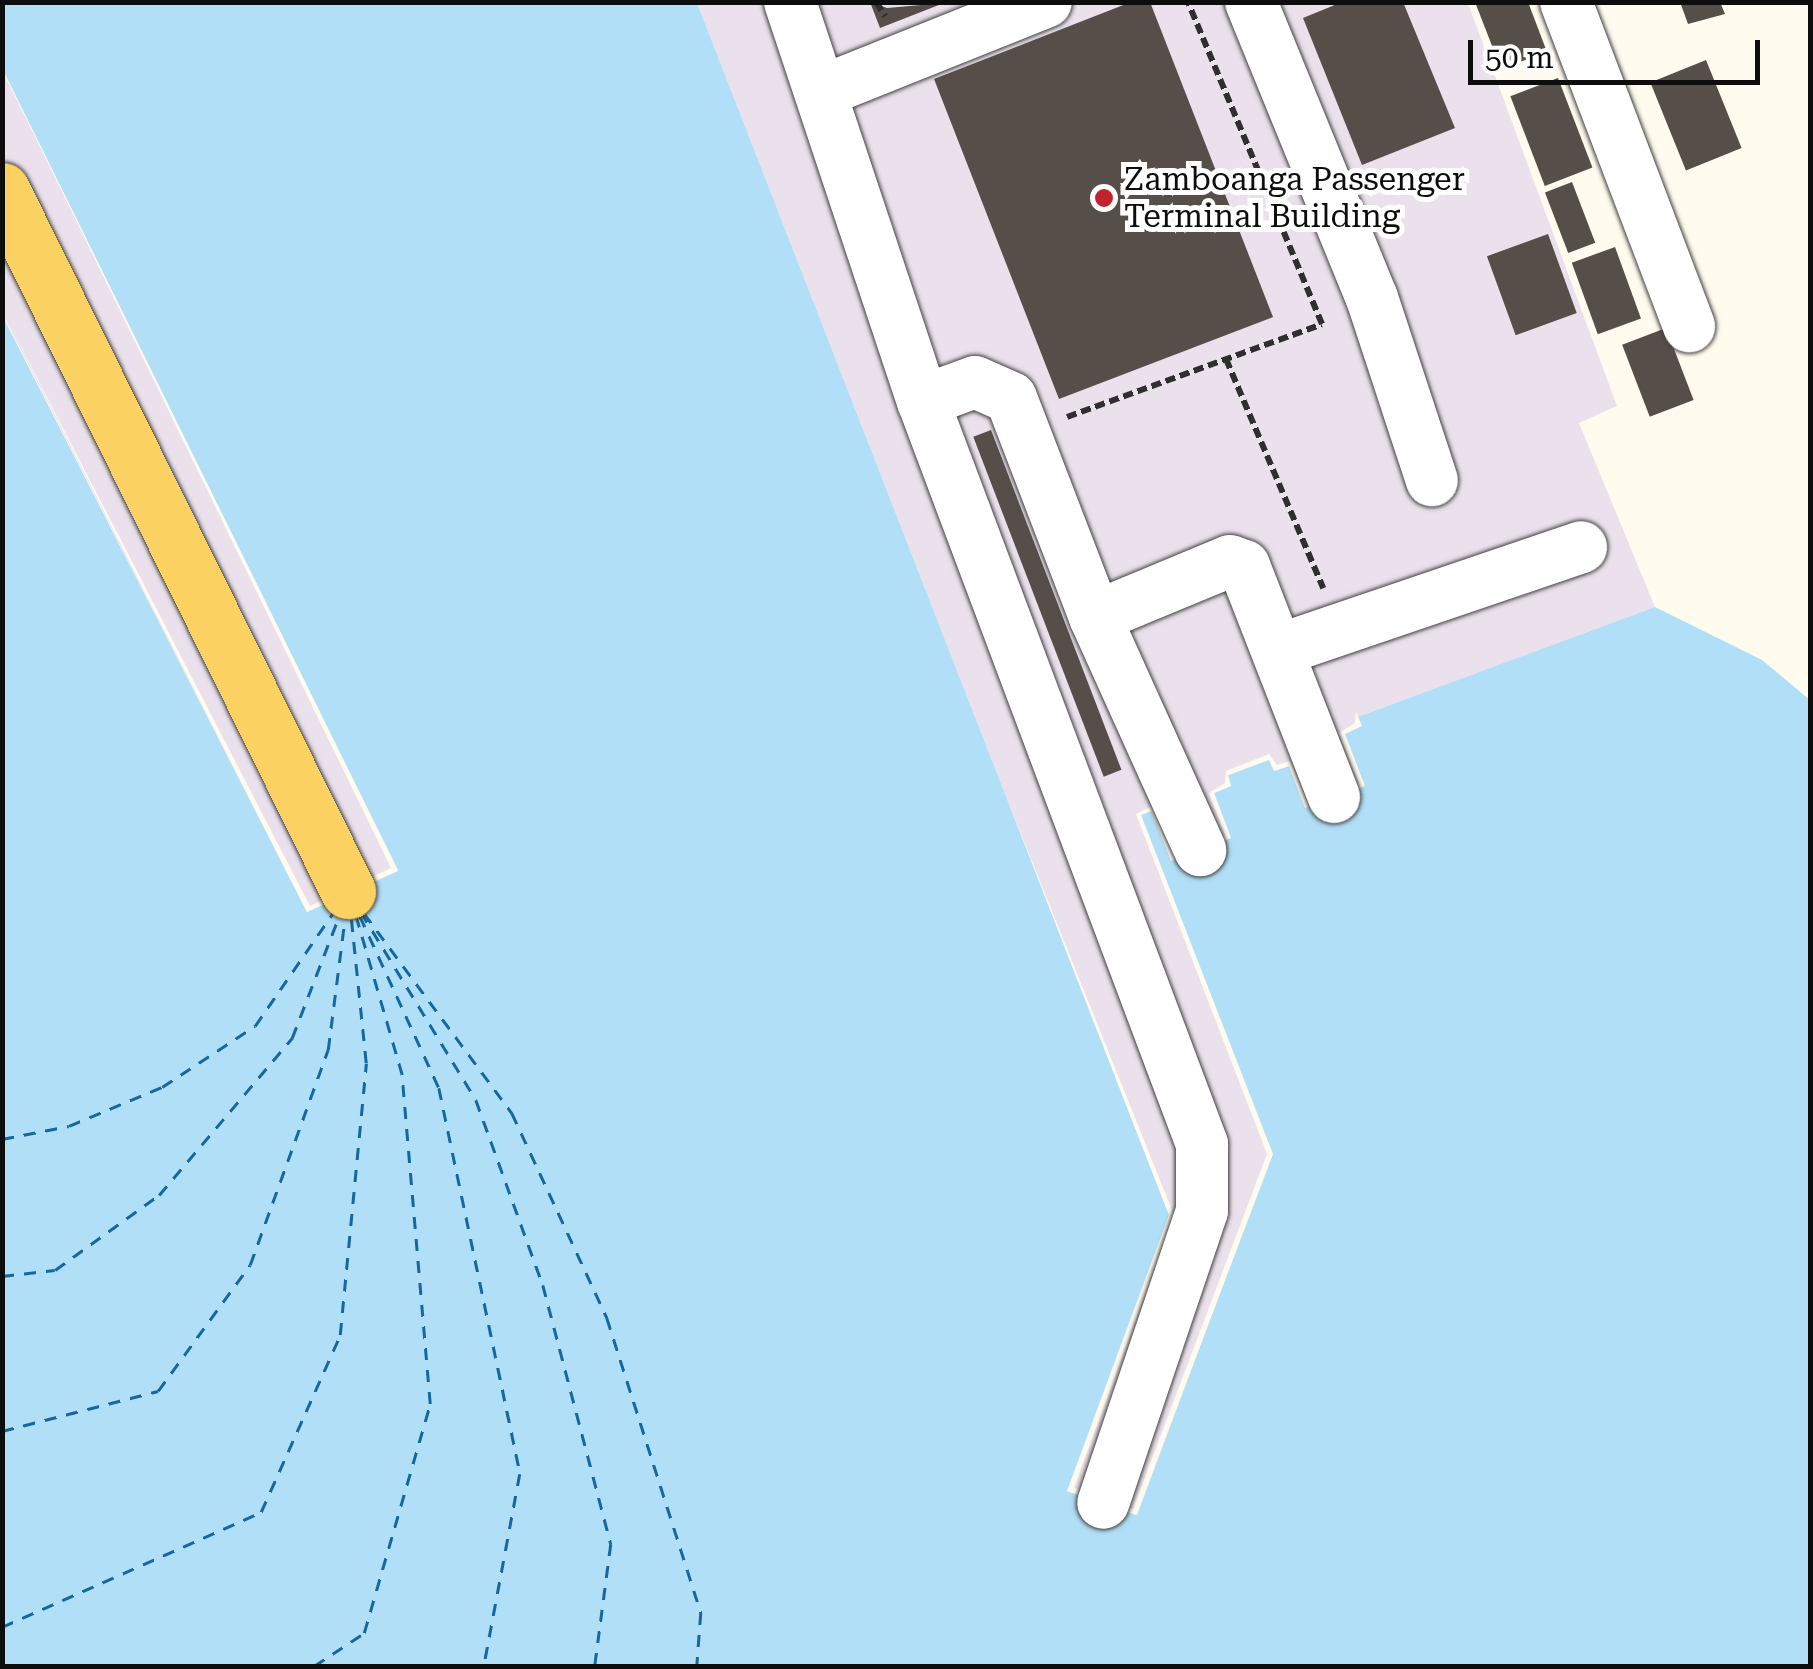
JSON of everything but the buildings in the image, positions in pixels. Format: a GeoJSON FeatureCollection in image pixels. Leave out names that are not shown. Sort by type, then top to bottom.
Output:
{"type":"FeatureCollection","features":[{"type":"Feature","properties":{"kind":"main road"},"geometry":{"type":"LineString","coordinates":[[2,190],[348,892]]}},
{"type":"Feature","properties":{"kind":"street"},"geometry":{"type":"LineString","coordinates":[[790,2],[823,91],[922,400],[1202,1144],[1202,1211],[1103,1503]]}},
{"type":"Feature","properties":{"kind":"street"},"geometry":{"type":"LineString","coordinates":[[823,91],[1046,2]]}},
{"type":"Feature","properties":{"kind":"street"},"geometry":{"type":"LineString","coordinates":[[1251,2],[1372,298],[1432,480]]}},
{"type":"Feature","properties":{"kind":"street"},"geometry":{"type":"LineString","coordinates":[[1566,2],[1689,326]]}},
{"type":"Feature","properties":{"kind":"street"},"geometry":{"type":"LineString","coordinates":[[922,400],[975,382],[1010,398],[1095,617],[1190,827]]}},
{"type":"Feature","properties":{"kind":"street"},"geometry":{"type":"LineString","coordinates":[[1282,649],[1338,626],[1363,626],[1581,548]]}},
{"type":"Feature","properties":{"kind":"street"},"geometry":{"type":"LineString","coordinates":[[1095,617],[1230,560],[1253,576],[1334,797]]}},
{"type":"Feature","properties":{"kind":"path"},"geometry":{"type":"LineString","coordinates":[[1188,2],[1322,324]]}},
{"type":"Feature","properties":{"kind":"path"},"geometry":{"type":"LineString","coordinates":[[1226,360],[1338,626]]}},
{"type":"Feature","properties":{"kind":"shaded area"},"geometry":{"type":"Polygon","coordinates":[[[697,3],[1468,3],[1617,406],[1579,423],[1655,607],[1359,717],[1365,786],[1171,861],[1273,1154],[1136,1515],[1067,1491],[1169,1215],[697,3]]]}},
{"type":"Feature","properties":{"kind":"shaded area"},"geometry":{"type":"Polygon","coordinates":[[[2,70],[398,871],[307,912],[3,315],[2,70]]]}},
{"type":"Feature","properties":{"kind":"water"},"geometry":{"type":"Polygon","coordinates":[[[3,3],[697,3],[1169,1215],[1068,1491],[1137,1515],[1272,1154],[1140,815],[1151,811],[1171,860],[1231,838],[1214,793],[1231,786],[1227,776],[1270,759],[1275,771],[1289,766],[1306,808],[1364,786],[1344,733],[1361,726],[1358,717],[1655,607],[1762,660],[1810,700],[1810,1666],[3,1666],[2,315],[307,912],[398,870],[3,70],[3,3]]]}},
{"type":"Feature","properties":{"kind":"pier"},"geometry":{"type":"Polygon","coordinates":[[[3,70],[398,871],[307,912],[2,310],[310,906],[391,868],[3,70]]]}},
{"type":"Feature","properties":{"kind":"pier"},"geometry":{"type":"Polygon","coordinates":[[[1356,712],[1362,726],[1345,734],[1365,786],[1305,808],[1289,766],[1274,771],[1269,760],[1228,775],[1231,786],[1214,793],[1231,838],[1171,861],[1152,811],[1141,815],[1273,1154],[1136,1515],[1067,1491],[1169,1215],[1007,799],[1174,1215],[1074,1488],[1133,1509],[1267,1154],[1136,814],[1152,806],[1174,854],[1225,835],[1209,793],[1225,783],[1226,771],[1269,754],[1277,765],[1290,761],[1308,802],[1359,783],[1339,733],[1355,723],[1356,712]]]}},
{"type":"Feature","properties":{"kind":"ferry route"},"geometry":{"type":"LineString","coordinates":[[361,912],[476,1100],[543,1285],[611,1544],[595,1666]]}},
{"type":"Feature","properties":{"kind":"ferry route"},"geometry":{"type":"LineString","coordinates":[[2,1139],[69,1126],[162,1087],[255,1026],[333,913]]}},
{"type":"Feature","properties":{"kind":"ferry route"},"geometry":{"type":"LineString","coordinates":[[364,913],[512,1113],[607,1318],[701,1613],[697,1666]]}},
{"type":"Feature","properties":{"kind":"ferry route"},"geometry":{"type":"LineString","coordinates":[[2,1276],[55,1270],[159,1195],[292,1038],[339,916]]}},
{"type":"Feature","properties":{"kind":"ferry route"},"geometry":{"type":"LineString","coordinates":[[360,916],[439,1088],[520,1474],[484,1666]]}},
{"type":"Feature","properties":{"kind":"ferry route"},"geometry":{"type":"LineString","coordinates":[[314,1666],[364,1633],[430,1404],[402,1075],[356,917]]}},
{"type":"Feature","properties":{"kind":"ferry route"},"geometry":{"type":"LineString","coordinates":[[2,1431],[158,1391],[250,1265],[328,1050],[345,918]]}},
{"type":"Feature","properties":{"kind":"ferry route"},"geometry":{"type":"LineString","coordinates":[[2,1627],[261,1512],[340,1335],[366,1063],[351,918]]}},
{"type":"Feature","properties":{"kind":"place","name":"Zamboanga Passenger Terminal Building"},"geometry":{"type":"Point","coordinates":[1104,198]}}]}
